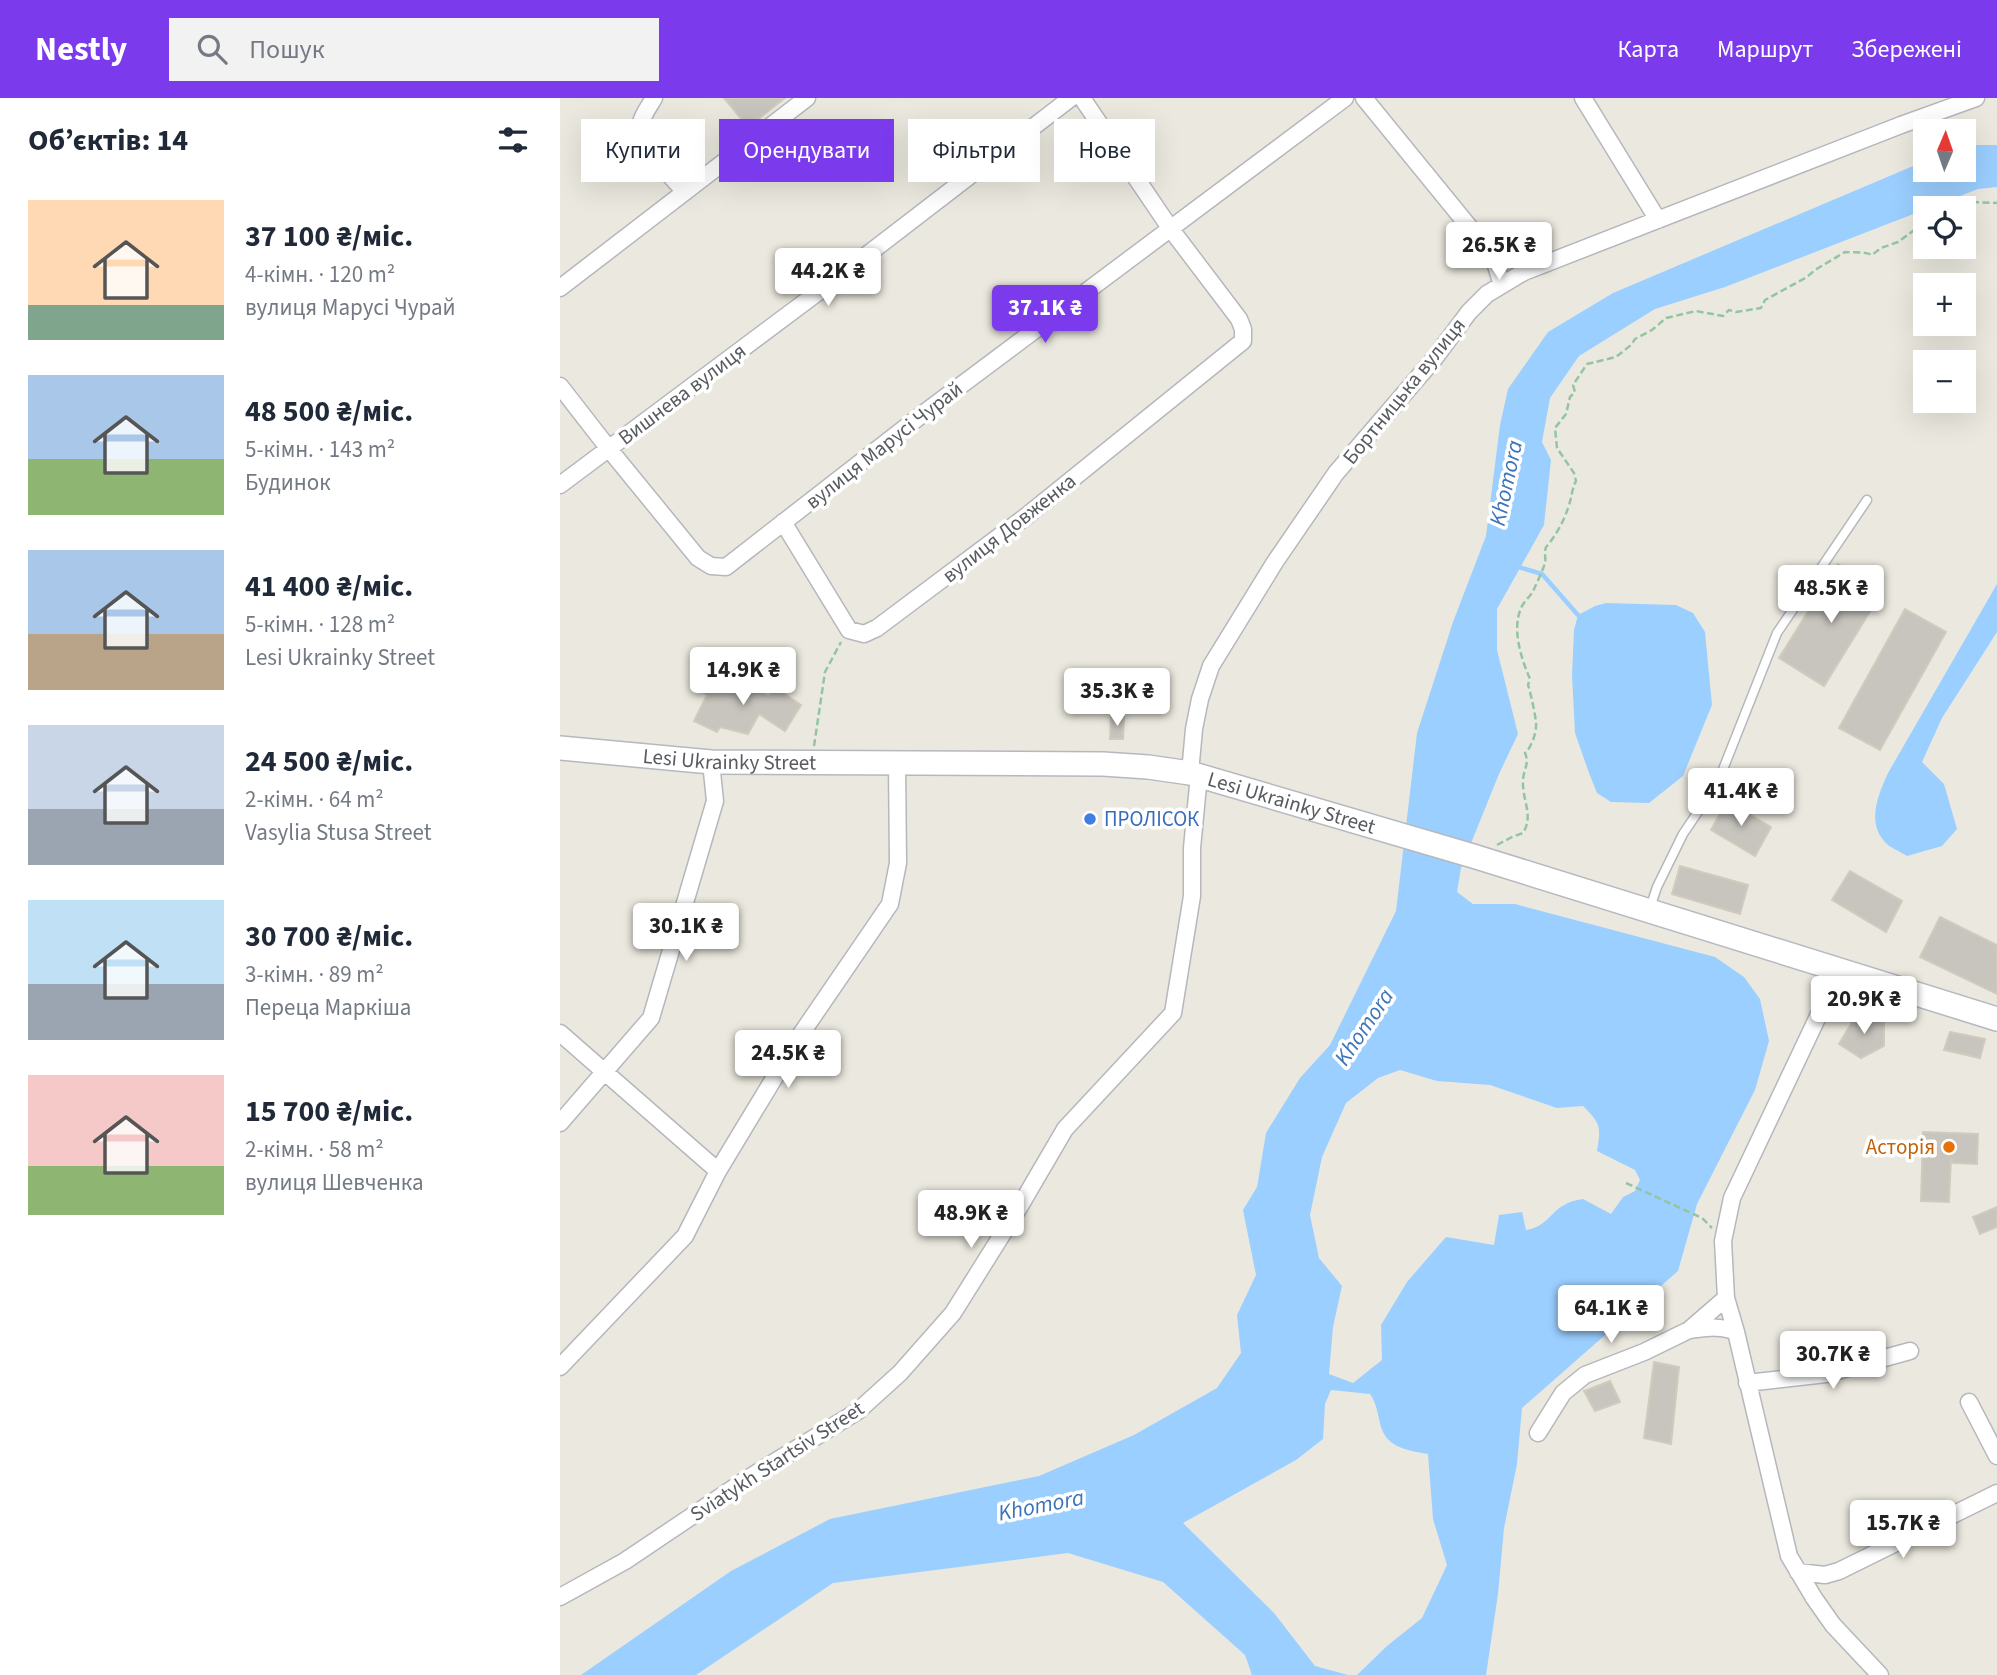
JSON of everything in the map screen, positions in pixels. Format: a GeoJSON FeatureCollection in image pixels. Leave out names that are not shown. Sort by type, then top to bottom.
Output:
{"type":"FeatureCollection","features":[{"type":"Feature","properties":{"kind":"main road","name":"Lesi Ukrainky Street"},"geometry":{"type":"LineString","coordinates":[[560,748],[711,762],[1103,764],[1195,774],[1479,858],[1997,1019]]}},
{"type":"Feature","properties":{"kind":"street"},"geometry":{"type":"LineString","coordinates":[[654,98],[645,112],[640,129],[645,143],[685,192]]}},
{"type":"Feature","properties":{"kind":"street"},"geometry":{"type":"LineString","coordinates":[[560,288],[807,98]]}},
{"type":"Feature","properties":{"kind":"street","name":"Вишнева вулиця"},"geometry":{"type":"LineString","coordinates":[[560,485],[830,284],[1071,98]]}},
{"type":"Feature","properties":{"kind":"street"},"geometry":{"type":"LineString","coordinates":[[1082,98],[1170,228]]}},
{"type":"Feature","properties":{"kind":"street","name":"вулиця Марусі Чурай"},"geometry":{"type":"LineString","coordinates":[[609,449],[698,558],[711,566],[726,567],[924,413],[1345,98]]}},
{"type":"Feature","properties":{"kind":"street"},"geometry":{"type":"LineString","coordinates":[[1364,98],[1493,256],[1509,267],[1524,272]]}},
{"type":"Feature","properties":{"kind":"street"},"geometry":{"type":"LineString","coordinates":[[1583,98],[1658,220]]}},
{"type":"Feature","properties":{"kind":"street","name":"Бортницька вулиця"},"geometry":{"type":"LineString","coordinates":[[1195,774],[1196,719],[1211,666],[1275,562],[1336,473],[1434,359],[1469,312],[1487,294],[1524,272],[1976,98]]}},
{"type":"Feature","properties":{"kind":"street","name":"вулиця Довженка"},"geometry":{"type":"LineString","coordinates":[[849,630],[864,634],[877,628],[1024,518],[1243,341],[1243,329],[1239,319],[1170,228]]}},
{"type":"Feature","properties":{"kind":"street"},"geometry":{"type":"LineString","coordinates":[[1493,256],[1502,285]]}},
{"type":"Feature","properties":{"kind":"street"},"geometry":{"type":"LineString","coordinates":[[560,386],[609,449]]}},
{"type":"Feature","properties":{"kind":"street"},"geometry":{"type":"LineString","coordinates":[[783,522],[849,630]]}},
{"type":"Feature","properties":{"kind":"street"},"geometry":{"type":"LineString","coordinates":[[560,1123],[651,1018],[715,801],[711,762]]}},
{"type":"Feature","properties":{"kind":"street"},"geometry":{"type":"LineString","coordinates":[[560,1367],[685,1236],[718,1171],[799,1037],[890,904],[898,863],[897,764]]}},
{"type":"Feature","properties":{"kind":"street","name":"Sviatykh Startsiv Street"},"geometry":{"type":"LineString","coordinates":[[560,1597],[625,1561],[750,1477],[858,1411],[900,1373],[953,1314],[1065,1129],[1173,1013],[1192,896],[1195,774]]}},
{"type":"Feature","properties":{"kind":"street"},"geometry":{"type":"LineString","coordinates":[[1840,970],[1732,1198],[1723,1241],[1726,1298],[1789,1556],[1833,1625],[1880,1675]]}},
{"type":"Feature","properties":{"kind":"street"},"geometry":{"type":"LineString","coordinates":[[560,1033],[718,1171]]}},
{"type":"Feature","properties":{"kind":"street"},"geometry":{"type":"LineString","coordinates":[[1689,1331],[1726,1298]]}},
{"type":"Feature","properties":{"kind":"street"},"geometry":{"type":"LineString","coordinates":[[1538,1433],[1563,1393],[1585,1374],[1644,1352],[1689,1331],[1714,1327],[1736,1332]]}},
{"type":"Feature","properties":{"kind":"street"},"geometry":{"type":"LineString","coordinates":[[1747,1383],[1826,1374],[1910,1351]]}},
{"type":"Feature","properties":{"kind":"street"},"geometry":{"type":"LineString","coordinates":[[1969,1402],[1997,1456]]}},
{"type":"Feature","properties":{"kind":"street"},"geometry":{"type":"LineString","coordinates":[[1798,1572],[1825,1575],[1831,1573],[1994,1501]]}},
{"type":"Feature","properties":{"kind":"street"},"geometry":{"type":"LineString","coordinates":[[1814,1598],[1831,1573]]}},
{"type":"Feature","properties":{"kind":"lane"},"geometry":{"type":"LineString","coordinates":[[1649,910],[1683,834],[1718,782],[1777,633],[1867,500]]}},
{"type":"Feature","properties":{"kind":"path"},"geometry":{"type":"LineString","coordinates":[[1976,202],[1997,203]]}},
{"type":"Feature","properties":{"kind":"path"},"geometry":{"type":"LineString","coordinates":[[1479,858],[1502,842],[1524,833],[1527,828],[1529,813],[1522,796],[1524,771],[1527,767],[1525,753],[1529,750],[1537,725],[1528,685],[1530,679],[1520,656],[1517,632],[1522,607],[1534,591],[1546,561],[1544,552],[1562,523],[1576,481],[1574,473],[1557,448],[1555,428],[1566,414],[1570,397],[1575,392],[1573,385],[1587,365],[1616,357],[1631,345],[1634,339],[1667,318],[1696,311],[1723,316],[1728,310],[1736,312],[1761,308],[1765,300],[1845,252],[1866,252],[1872,255],[1913,231]]}},
{"type":"Feature","properties":{"kind":"path"},"geometry":{"type":"LineString","coordinates":[[814,763],[814,737],[825,672],[849,630]]}},
{"type":"Feature","properties":{"kind":"path"},"geometry":{"type":"LineString","coordinates":[[1626,1183],[1702,1218]]}},
{"type":"Feature","properties":{"kind":"water","name":"Khomora"},"geometry":{"type":"Polygon","coordinates":[[[1976,145],[1997,145],[1997,187],[1978,189],[1960,196],[1913,196],[1913,214],[1725,287],[1655,309],[1579,356],[1550,398],[1542,442],[1551,460],[1544,525],[1497,609],[1497,650],[1518,734],[1461,868],[1457,892],[1473,904],[1515,904],[1715,957],[1744,977],[1760,999],[1769,1041],[1755,1090],[1697,1204],[1678,1271],[1522,1408],[1517,1464],[1504,1528],[1486,1675],[1357,1675],[1422,1618],[1447,1565],[1433,1519],[1428,1454],[1402,1448],[1387,1438],[1370,1394],[1331,1390],[1325,1404],[1323,1439],[1296,1460],[1183,1523],[1274,1613],[1315,1666],[1348,1675],[1252,1675],[1245,1655],[1163,1582],[1068,1553],[833,1583],[696,1675],[581,1675],[731,1571],[830,1519],[1039,1476],[1134,1435],[1217,1388],[1241,1353],[1237,1315],[1256,1275],[1243,1210],[1257,1187],[1266,1133],[1300,1078],[1330,1045],[1396,911],[1417,733],[1453,622],[1486,536],[1500,425],[1508,389],[1548,332],[1613,293],[1913,166],[1913,182],[1976,182],[1976,145]],[[1400,1070],[1378,1078],[1346,1103],[1322,1157],[1310,1215],[1319,1258],[1342,1286],[1333,1327],[1329,1374],[1353,1383],[1382,1360],[1381,1325],[1407,1282],[1446,1237],[1494,1245],[1499,1215],[1522,1212],[1526,1230],[1539,1226],[1572,1201],[1583,1199],[1611,1214],[1623,1197],[1635,1191],[1640,1180],[1635,1170],[1597,1151],[1598,1126],[1583,1106],[1557,1108],[1490,1085],[1437,1081],[1400,1070]]]}},
{"type":"Feature","properties":{"kind":"water"},"geometry":{"type":"Polygon","coordinates":[[[1997,584],[1997,632],[1942,718],[1922,762],[1944,784],[1957,829],[1942,846],[1907,856],[1888,845],[1881,837],[1875,819],[1878,800],[1888,773],[1997,584]]]}},
{"type":"Feature","properties":{"kind":"water"},"geometry":{"type":"Polygon","coordinates":[[[1606,603],[1676,605],[1693,613],[1705,632],[1712,705],[1683,776],[1649,803],[1611,802],[1597,793],[1575,733],[1572,675],[1574,630],[1578,615],[1606,603]]]}},
{"type":"Feature","properties":{"kind":"building"},"geometry":{"type":"Polygon","coordinates":[[[724,98],[785,98],[758,119],[741,119],[724,98]]]}},
{"type":"Feature","properties":{"kind":"building"},"geometry":{"type":"Polygon","coordinates":[[[1838,564],[1882,592],[1824,686],[1779,658],[1838,564]]]}},
{"type":"Feature","properties":{"kind":"building"},"geometry":{"type":"Polygon","coordinates":[[[1905,609],[1946,632],[1880,750],[1839,728],[1905,609]]]}},
{"type":"Feature","properties":{"kind":"building"},"geometry":{"type":"Polygon","coordinates":[[[720,668],[732,674],[727,684],[746,693],[751,686],[769,696],[774,687],[801,705],[785,731],[759,714],[748,734],[720,727],[717,732],[694,721],[707,695],[704,693],[720,668]]]}},
{"type":"Feature","properties":{"kind":"building"},"geometry":{"type":"Polygon","coordinates":[[[1111,717],[1124,717],[1123,739],[1110,739],[1111,717]]]}},
{"type":"Feature","properties":{"kind":"building"},"geometry":{"type":"Polygon","coordinates":[[[1727,801],[1771,827],[1755,856],[1711,830],[1727,801]]]}},
{"type":"Feature","properties":{"kind":"building"},"geometry":{"type":"Polygon","coordinates":[[[1680,866],[1748,885],[1740,914],[1672,894],[1680,866]]]}},
{"type":"Feature","properties":{"kind":"building"},"geometry":{"type":"Polygon","coordinates":[[[1850,871],[1902,901],[1886,932],[1832,900],[1850,871]]]}},
{"type":"Feature","properties":{"kind":"building"},"geometry":{"type":"Polygon","coordinates":[[[1940,917],[1997,945],[1997,994],[1920,957],[1940,917]]]}},
{"type":"Feature","properties":{"kind":"building"},"geometry":{"type":"Polygon","coordinates":[[[1856,1009],[1864,1018],[1884,1022],[1884,1046],[1861,1058],[1839,1044],[1856,1009]]]}},
{"type":"Feature","properties":{"kind":"building"},"geometry":{"type":"Polygon","coordinates":[[[1950,1032],[1985,1039],[1980,1058],[1944,1050],[1950,1032]]]}},
{"type":"Feature","properties":{"kind":"building"},"geometry":{"type":"Polygon","coordinates":[[[1923,1132],[1978,1134],[1977,1164],[1953,1163],[1951,1158],[1949,1202],[1921,1201],[1923,1132]]]}},
{"type":"Feature","properties":{"kind":"building"},"geometry":{"type":"Polygon","coordinates":[[[1997,1207],[1997,1227],[1980,1234],[1973,1217],[1997,1207]]]}},
{"type":"Feature","properties":{"kind":"building"},"geometry":{"type":"Polygon","coordinates":[[[1654,1362],[1679,1367],[1671,1444],[1644,1438],[1654,1362]]]}},
{"type":"Feature","properties":{"kind":"building"},"geometry":{"type":"Polygon","coordinates":[[[1610,1381],[1620,1402],[1595,1411],[1584,1391],[1610,1381]]]}},
{"type":"Feature","properties":{"kind":"waterway"},"geometry":{"type":"LineString","coordinates":[[1515,566],[1542,574],[1578,615]]}},
{"type":"Feature","properties":{"kind":"place","name":"ПРОЛІСОК"},"geometry":{"type":"Point","coordinates":[1090,819]}},
{"type":"Feature","properties":{"kind":"place","name":"Асторія"},"geometry":{"type":"Point","coordinates":[1949,1147]}}]}
